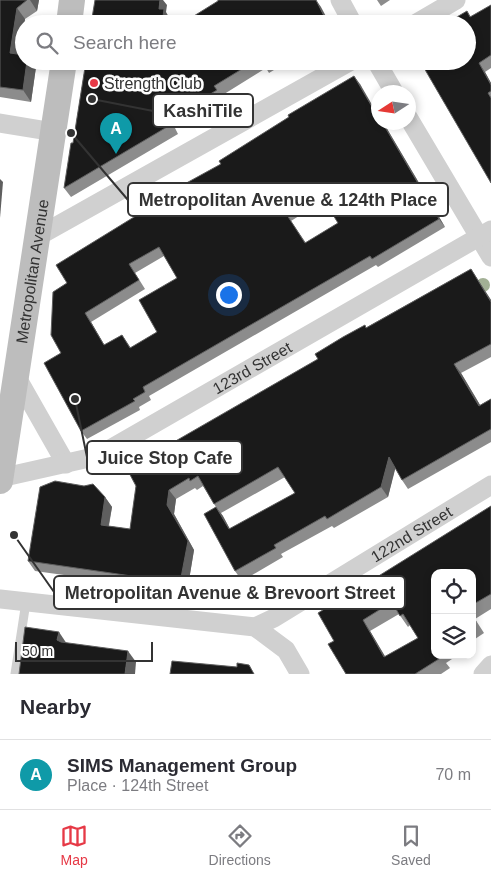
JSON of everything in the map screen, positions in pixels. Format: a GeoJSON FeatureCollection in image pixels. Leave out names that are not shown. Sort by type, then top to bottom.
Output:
{"type":"FeatureCollection","features":[{"type":"Feature","properties":{"kind":"main road"},"geometry":{"type":"LineString","coordinates":[[70,15],[72,0]]}},
{"type":"Feature","properties":{"kind":"main road","name":"Metropolitan Avenue"},"geometry":{"type":"LineString","coordinates":[[0,480],[63,70]]}},
{"type":"Feature","properties":{"kind":"street"},"geometry":{"type":"LineString","coordinates":[[340,0],[349,15]]}},
{"type":"Feature","properties":{"kind":"street"},"geometry":{"type":"LineString","coordinates":[[431,15],[456,0]]}},
{"type":"Feature","properties":{"kind":"street"},"geometry":{"type":"LineString","coordinates":[[37,238],[335,70]]}},
{"type":"Feature","properties":{"kind":"street"},"geometry":{"type":"LineString","coordinates":[[381,70],[390,85]]}},
{"type":"Feature","properties":{"kind":"street"},"geometry":{"type":"LineString","coordinates":[[0,123],[54,132]]}},
{"type":"Feature","properties":{"kind":"street"},"geometry":{"type":"LineString","coordinates":[[416,129],[485,233],[491,257]]}},
{"type":"Feature","properties":{"kind":"street","name":"123rd Street"},"geometry":{"type":"LineString","coordinates":[[0,480],[98,456],[485,233]]}},
{"type":"Feature","properties":{"kind":"street"},"geometry":{"type":"LineString","coordinates":[[16,376],[66,464]]}},
{"type":"Feature","properties":{"kind":"street","name":"122nd Street"},"geometry":{"type":"LineString","coordinates":[[255,628],[491,485]]}},
{"type":"Feature","properties":{"kind":"street"},"geometry":{"type":"LineString","coordinates":[[0,599],[255,628],[286,650],[300,674]]}},
{"type":"Feature","properties":{"kind":"street"},"geometry":{"type":"LineString","coordinates":[[483,674],[491,665]]}},
{"type":"Feature","properties":{"kind":"lane"},"geometry":{"type":"LineString","coordinates":[[16,674],[26,602]]}},
{"type":"Feature","properties":{"kind":"building"},"geometry":{"type":"Polygon","coordinates":[[[0,0],[27,0],[17,8],[10,53],[15,54],[15,70],[26,70],[23,90],[0,87],[0,0]]]}},
{"type":"Feature","properties":{"kind":"building"},"geometry":{"type":"Polygon","coordinates":[[[95,0],[160,0],[159,9],[164,9],[163,15],[92,15],[95,0]]]}},
{"type":"Feature","properties":{"kind":"building"},"geometry":{"type":"Polygon","coordinates":[[[316,0],[324,15],[195,15],[218,1],[316,0]]]}},
{"type":"Feature","properties":{"kind":"building"},"geometry":{"type":"Polygon","coordinates":[[[491,5],[491,55],[479,63],[491,85],[491,91],[488,93],[491,98],[491,183],[425,70],[476,70],[476,15],[474,15],[491,5]]]}},
{"type":"Feature","properties":{"kind":"building"},"geometry":{"type":"Polygon","coordinates":[[[467,11],[469,15],[460,15],[467,11]]]}},
{"type":"Feature","properties":{"kind":"building"},"geometry":{"type":"Polygon","coordinates":[[[85,70],[240,70],[214,86],[217,90],[169,119],[172,124],[64,188],[71,143],[73,143],[85,70]]]}},
{"type":"Feature","properties":{"kind":"building"},"geometry":{"type":"Polygon","coordinates":[[[354,76],[371,105],[371,130],[387,130],[439,219],[372,259],[370,256],[143,387],[145,392],[133,399],[135,401],[81,431],[44,363],[61,353],[51,335],[53,292],[67,283],[56,265],[152,206],[150,203],[221,164],[219,161],[289,117],[288,115],[354,76]],[[319,192],[285,212],[305,243],[338,223],[319,192]],[[159,247],[129,264],[139,280],[85,313],[104,345],[122,335],[130,348],[157,332],[139,300],[177,278],[159,247]]]}},
{"type":"Feature","properties":{"kind":"building"},"geometry":{"type":"Polygon","coordinates":[[[471,269],[491,302],[491,344],[454,364],[479,406],[491,399],[491,429],[402,480],[389,457],[381,487],[327,519],[325,516],[274,545],[276,548],[235,571],[204,514],[216,507],[229,529],[295,493],[278,467],[214,504],[198,476],[190,481],[189,478],[169,490],[167,505],[188,541],[180,583],[28,561],[40,487],[55,481],[84,486],[93,484],[105,497],[101,525],[130,529],[136,486],[127,469],[318,359],[315,354],[343,337],[365,325],[366,328],[471,269]]]}},
{"type":"Feature","properties":{"kind":"building"},"geometry":{"type":"Polygon","coordinates":[[[491,506],[491,594],[476,603],[476,569],[431,569],[431,659],[439,659],[415,674],[346,674],[328,644],[334,641],[318,613],[334,603],[336,606],[356,597],[358,602],[383,587],[377,577],[491,506]],[[392,602],[363,620],[384,657],[418,638],[403,614],[400,616],[392,602]]]}},
{"type":"Feature","properties":{"kind":"building"},"geometry":{"type":"Polygon","coordinates":[[[25,627],[59,632],[57,640],[61,642],[128,651],[125,674],[19,674],[25,627]]]}},
{"type":"Feature","properties":{"kind":"building"},"geometry":{"type":"Polygon","coordinates":[[[172,661],[237,667],[237,663],[249,665],[254,674],[170,674],[172,661]]]}},
{"type":"Feature","properties":{"kind":"place","name":"Strength Club"},"geometry":{"type":"Point","coordinates":[94,83]}},
{"type":"Feature","properties":{"kind":"place","name":"KashiTile"},"geometry":{"type":"Point","coordinates":[92,99]}},
{"type":"Feature","properties":{"kind":"place","name":"Metropolitan Avenue & 124th Place"},"geometry":{"type":"Point","coordinates":[71,133]}},
{"type":"Feature","properties":{"kind":"place","name":"SIMS Management Group"},"geometry":{"type":"Point","coordinates":[116,154]}},
{"type":"Feature","properties":{"kind":"place","name":"Juice Stop Cafe"},"geometry":{"type":"Point","coordinates":[75,399]}},
{"type":"Feature","properties":{"kind":"place","name":"Metropolitan Avenue & Brevoort Street"},"geometry":{"type":"Point","coordinates":[14,535]}}]}
